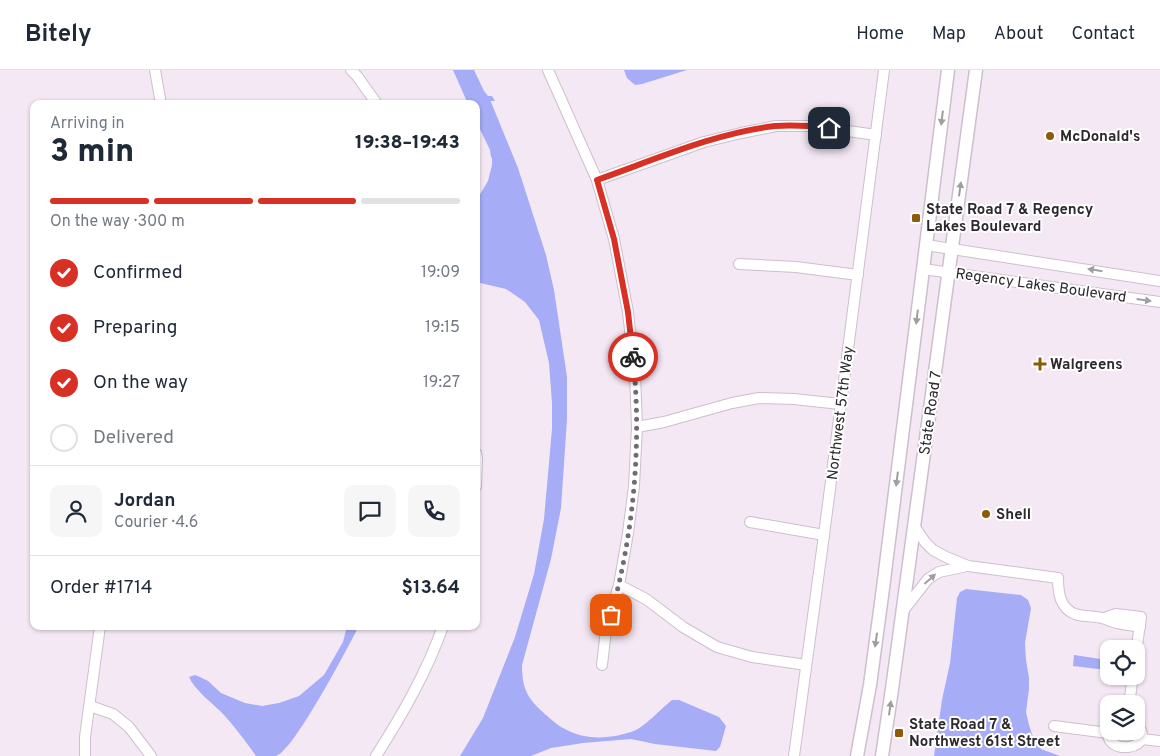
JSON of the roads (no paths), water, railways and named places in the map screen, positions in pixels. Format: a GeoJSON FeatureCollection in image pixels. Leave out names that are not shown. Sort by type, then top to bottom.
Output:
{"type":"FeatureCollection","features":[{"type":"Feature","properties":{"kind":"main road","name":"State Road 7"},"geometry":{"type":"LineString","coordinates":[[857,756],[870,685],[883,588],[948,70]]}},
{"type":"Feature","properties":{"kind":"main road","name":"State Road 7"},"geometry":{"type":"LineString","coordinates":[[882,756],[976,70]]}},
{"type":"Feature","properties":{"kind":"street"},"geometry":{"type":"LineString","coordinates":[[156,70],[160,100]]}},
{"type":"Feature","properties":{"kind":"street"},"geometry":{"type":"LineString","coordinates":[[351,70],[374,100]]}},
{"type":"Feature","properties":{"kind":"street"},"geometry":{"type":"LineString","coordinates":[[548,70],[597,180],[614,239],[628,312],[635,375],[637,427],[634,486],[619,585],[606,630],[602,665]]}},
{"type":"Feature","properties":{"kind":"street","name":"Northwest 57th Way"},"geometry":{"type":"LineString","coordinates":[[794,756],[884,70]]}},
{"type":"Feature","properties":{"kind":"street"},"geometry":{"type":"LineString","coordinates":[[597,180],[704,142],[776,126],[813,126],[876,135]]}},
{"type":"Feature","properties":{"kind":"street","name":"Regency Lakes Boulevard"},"geometry":{"type":"LineString","coordinates":[[926,245],[1160,280]]}},
{"type":"Feature","properties":{"kind":"street"},"geometry":{"type":"LineString","coordinates":[[739,264],[796,267],[858,275]]}},
{"type":"Feature","properties":{"kind":"street","name":"Regency Lakes Boulevard"},"geometry":{"type":"LineString","coordinates":[[923,269],[1160,302]]}},
{"type":"Feature","properties":{"kind":"street"},"geometry":{"type":"LineString","coordinates":[[637,427],[759,398],[794,399],[840,404]]}},
{"type":"Feature","properties":{"kind":"street"},"geometry":{"type":"LineString","coordinates":[[750,522],[824,536]]}},
{"type":"Feature","properties":{"kind":"street"},"geometry":{"type":"LineString","coordinates":[[914,526],[933,550],[968,566],[1058,578],[1060,600],[1070,611],[1075,614],[1104,618],[1116,614],[1141,622],[1138,640]]}},
{"type":"Feature","properties":{"kind":"street"},"geometry":{"type":"LineString","coordinates":[[903,611],[928,579],[939,572],[968,566]]}},
{"type":"Feature","properties":{"kind":"street"},"geometry":{"type":"LineString","coordinates":[[619,585],[646,599],[682,627],[718,647],[752,657],[806,665]]}},
{"type":"Feature","properties":{"kind":"street"},"geometry":{"type":"LineString","coordinates":[[85,756],[85,737],[100,630]]}},
{"type":"Feature","properties":{"kind":"street"},"geometry":{"type":"LineString","coordinates":[[376,756],[395,726],[422,675],[441,630]]}},
{"type":"Feature","properties":{"kind":"street"},"geometry":{"type":"LineString","coordinates":[[90,706],[112,714],[129,728],[151,756]]}},
{"type":"Feature","properties":{"kind":"street"},"geometry":{"type":"LineString","coordinates":[[1054,726],[1100,731]]}},
{"type":"Feature","properties":{"kind":"street"},"geometry":{"type":"LineString","coordinates":[[1145,739],[1160,741]]}},
{"type":"Feature","properties":{"kind":"street"},"geometry":{"type":"LineString","coordinates":[[1108,740],[1110,744],[1123,754],[1137,748],[1141,740]]}},
{"type":"Feature","properties":{"kind":"water"},"geometry":{"type":"Polygon","coordinates":[[[453,70],[474,70],[484,91],[488,96],[492,96],[495,101],[491,102],[518,168],[546,255],[554,290],[567,377],[567,419],[561,508],[551,559],[522,665],[525,688],[530,699],[557,725],[573,733],[591,737],[609,737],[636,730],[672,700],[679,700],[719,717],[726,726],[720,747],[716,751],[655,744],[631,739],[551,748],[531,756],[460,756],[483,718],[515,637],[534,574],[544,519],[552,429],[549,363],[539,320],[525,302],[506,289],[480,283],[480,194],[488,181],[492,158],[480,129],[480,100],[466,100],[453,70]]]}},
{"type":"Feature","properties":{"kind":"water"},"geometry":{"type":"Polygon","coordinates":[[[624,70],[687,70],[635,85],[627,78],[624,70]]]}},
{"type":"Feature","properties":{"kind":"water"},"geometry":{"type":"Polygon","coordinates":[[[966,589],[1021,595],[1028,600],[1031,608],[1025,643],[1029,678],[1026,712],[1034,740],[1041,749],[1060,756],[934,756],[942,700],[950,663],[957,598],[960,592],[966,589]]]}},
{"type":"Feature","properties":{"kind":"water"},"geometry":{"type":"Polygon","coordinates":[[[346,630],[357,630],[333,675],[295,737],[276,756],[256,756],[233,725],[200,692],[189,677],[195,675],[200,677],[208,681],[221,693],[245,703],[262,706],[279,703],[299,696],[324,675],[343,642],[346,630]]]}},
{"type":"Feature","properties":{"kind":"water"},"geometry":{"type":"Polygon","coordinates":[[[1074,655],[1100,659],[1100,669],[1073,666],[1074,655]]]}},
{"type":"Feature","properties":{"kind":"place","name":"McDonald's"},"geometry":{"type":"Point","coordinates":[1050,136]}},
{"type":"Feature","properties":{"kind":"place","name":"State Road 7 & Regency Lakes Boulevard"},"geometry":{"type":"Point","coordinates":[916,218]}},
{"type":"Feature","properties":{"kind":"place","name":"Walgreens"},"geometry":{"type":"Point","coordinates":[1040,364]}},
{"type":"Feature","properties":{"kind":"place","name":"Shell"},"geometry":{"type":"Point","coordinates":[986,514]}},
{"type":"Feature","properties":{"kind":"place","name":"State Road 7 & Northwest 61st Street"},"geometry":{"type":"Point","coordinates":[899,733]}}]}
